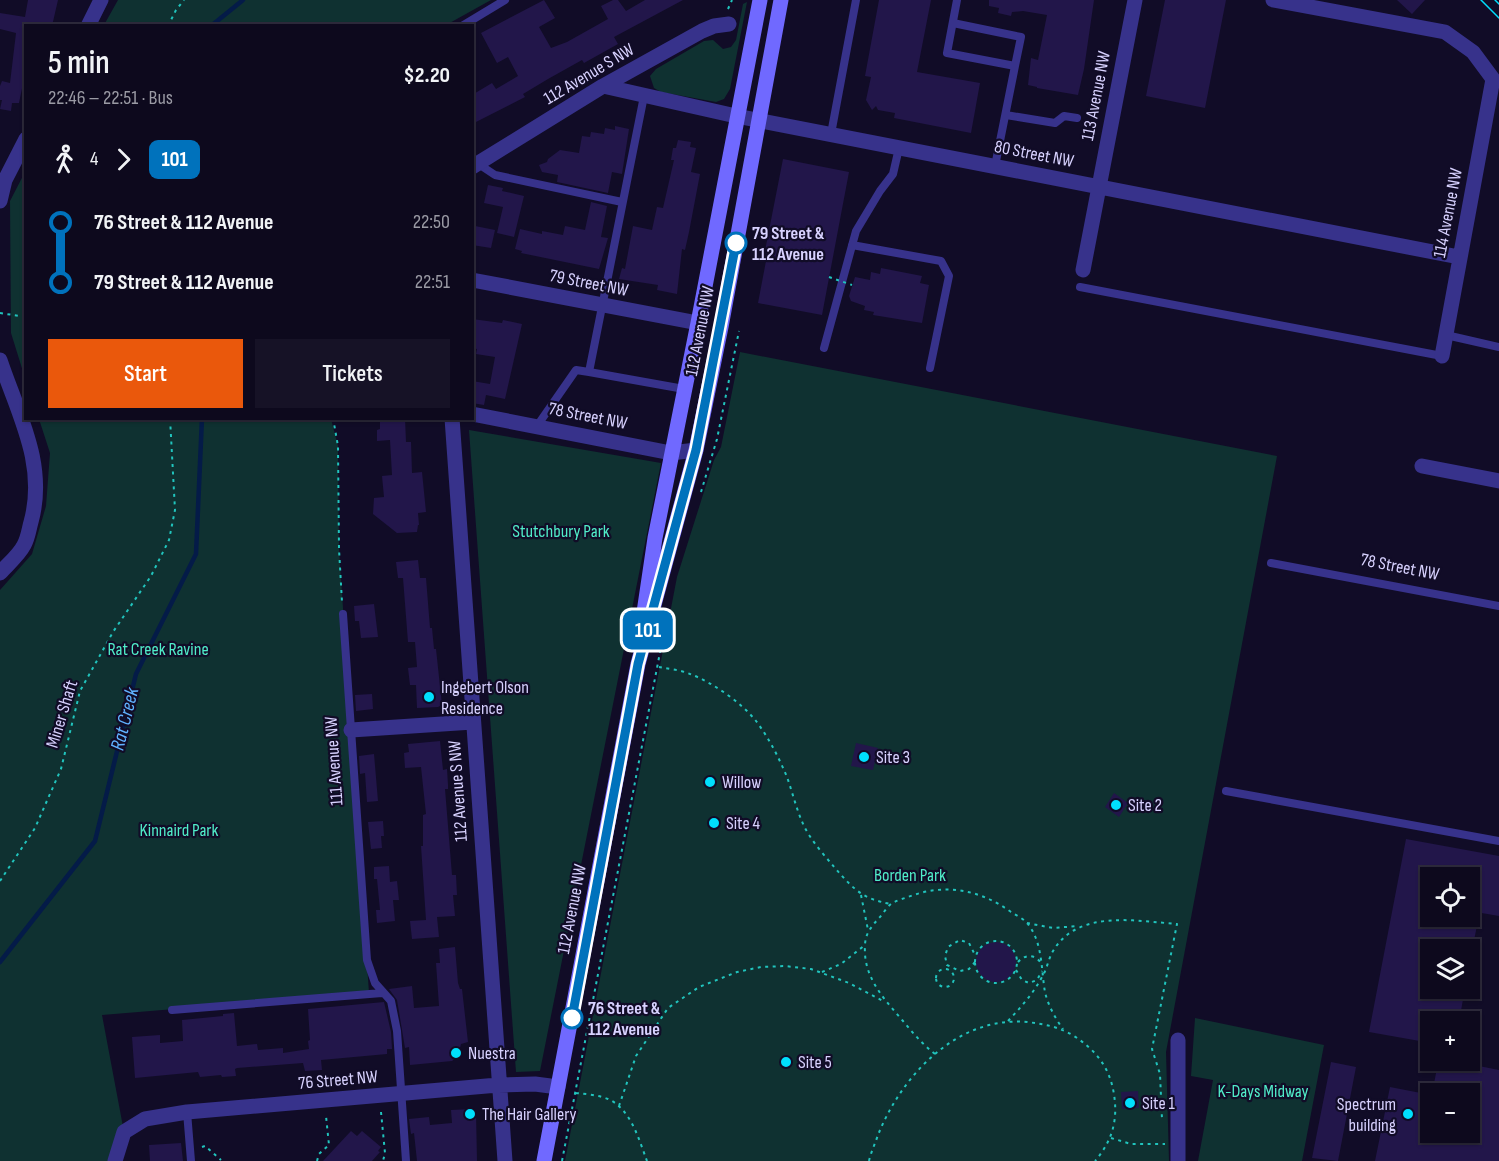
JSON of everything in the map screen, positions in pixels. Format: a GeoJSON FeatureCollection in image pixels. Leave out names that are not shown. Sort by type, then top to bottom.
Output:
{"type":"FeatureCollection","features":[{"type":"Feature","properties":{"kind":"main road","name":"112 Avenue NW"},"geometry":{"type":"LineString","coordinates":[[544,1161],[638,664],[655,538],[760,0]]}},
{"type":"Feature","properties":{"kind":"main road","name":"112 Avenue NW"},"geometry":{"type":"LineString","coordinates":[[638,664],[696,450],[781,0]]}},
{"type":"Feature","properties":{"kind":"street"},"geometry":{"type":"LineString","coordinates":[[89,24],[102,0]]}},
{"type":"Feature","properties":{"kind":"street","name":"113 Avenue NW"},"geometry":{"type":"LineString","coordinates":[[1083,270],[1135,0]]}},
{"type":"Feature","properties":{"kind":"street","name":"114 Avenue NW"},"geometry":{"type":"LineString","coordinates":[[1273,0],[1445,32],[1473,52],[1493,79],[1442,356]]}},
{"type":"Feature","properties":{"kind":"street","name":"112 Avenue S NW"},"geometry":{"type":"LineString","coordinates":[[475,165],[603,86],[702,31],[729,24]]}},
{"type":"Feature","properties":{"kind":"street","name":"80 Street NW"},"geometry":{"type":"LineString","coordinates":[[603,86],[736,116],[1459,257]]}},
{"type":"Feature","properties":{"kind":"street"},"geometry":{"type":"LineString","coordinates":[[0,201],[2,174],[24,142]]}},
{"type":"Feature","properties":{"kind":"street","name":"79 Street NW"},"geometry":{"type":"LineString","coordinates":[[474,280],[698,323]]}},
{"type":"Feature","properties":{"kind":"street"},"geometry":{"type":"LineString","coordinates":[[0,360],[21,418],[36,475],[34,509],[25,544],[0,573]]}},
{"type":"Feature","properties":{"kind":"street","name":"78 Street NW"},"geometry":{"type":"LineString","coordinates":[[474,414],[671,453],[696,450]]}},
{"type":"Feature","properties":{"kind":"street","name":"112 Avenue S NW"},"geometry":{"type":"LineString","coordinates":[[452,420],[505,1161]]}},
{"type":"Feature","properties":{"kind":"street"},"geometry":{"type":"LineString","coordinates":[[1422,466],[1499,481]]}},
{"type":"Feature","properties":{"kind":"street"},"geometry":{"type":"LineString","coordinates":[[351,730],[473,722]]}},
{"type":"Feature","properties":{"kind":"street"},"geometry":{"type":"LineString","coordinates":[[1178,1040],[1170,1143],[1178,1161]]}},
{"type":"Feature","properties":{"kind":"street","name":"76 Street NW"},"geometry":{"type":"LineString","coordinates":[[116,1161],[124,1132],[145,1119],[187,1112],[498,1084],[535,1084],[558,1087]]}},
{"type":"Feature","properties":{"kind":"lane"},"geometry":{"type":"LineString","coordinates":[[465,24],[505,0]]}},
{"type":"Feature","properties":{"kind":"lane"},"geometry":{"type":"LineString","coordinates":[[831,134],[856,0]]}},
{"type":"Feature","properties":{"kind":"lane"},"geometry":{"type":"LineString","coordinates":[[957,0],[947,53],[1015,66]]}},
{"type":"Feature","properties":{"kind":"lane"},"geometry":{"type":"LineString","coordinates":[[952,23],[1021,37],[995,166]]}},
{"type":"Feature","properties":{"kind":"lane"},"geometry":{"type":"LineString","coordinates":[[589,372],[644,96]]}},
{"type":"Feature","properties":{"kind":"lane"},"geometry":{"type":"LineString","coordinates":[[1006,115],[1055,123],[1064,116],[1077,118]]}},
{"type":"Feature","properties":{"kind":"lane"},"geometry":{"type":"LineString","coordinates":[[824,348],[856,231],[893,174],[899,148]]}},
{"type":"Feature","properties":{"kind":"lane"},"geometry":{"type":"LineString","coordinates":[[475,165],[495,175],[622,202]]}},
{"type":"Feature","properties":{"kind":"lane"},"geometry":{"type":"LineString","coordinates":[[852,245],[941,261],[949,276],[930,368]]}},
{"type":"Feature","properties":{"kind":"lane"},"geometry":{"type":"LineString","coordinates":[[1080,287],[1442,356]]}},
{"type":"Feature","properties":{"kind":"lane"},"geometry":{"type":"LineString","coordinates":[[1446,335],[1499,347]]}},
{"type":"Feature","properties":{"kind":"lane"},"geometry":{"type":"LineString","coordinates":[[537,426],[576,370],[684,389]]}},
{"type":"Feature","properties":{"kind":"lane","name":"78 Street NW"},"geometry":{"type":"LineString","coordinates":[[1271,563],[1499,606]]}},
{"type":"Feature","properties":{"kind":"lane","name":"111 Avenue NW"},"geometry":{"type":"LineString","coordinates":[[343,614],[367,960],[375,984],[391,1001],[395,1021],[406,1161]]}},
{"type":"Feature","properties":{"kind":"lane"},"geometry":{"type":"LineString","coordinates":[[1226,791],[1499,842]]}},
{"type":"Feature","properties":{"kind":"lane"},"geometry":{"type":"LineString","coordinates":[[172,1010],[382,993]]}},
{"type":"Feature","properties":{"kind":"lane"},"geometry":{"type":"LineString","coordinates":[[187,1112],[191,1161]]}},
{"type":"Feature","properties":{"kind":"path"},"geometry":{"type":"LineString","coordinates":[[169,24],[184,0]]}},
{"type":"Feature","properties":{"kind":"path"},"geometry":{"type":"LineString","coordinates":[[829,277],[852,285]]}},
{"type":"Feature","properties":{"kind":"path"},"geometry":{"type":"LineString","coordinates":[[0,313],[24,317]]}},
{"type":"Feature","properties":{"kind":"path"},"geometry":{"type":"LineString","coordinates":[[700,496],[717,440],[739,331]]}},
{"type":"Feature","properties":{"kind":"path","name":"Miner Shaft"},"geometry":{"type":"LineString","coordinates":[[0,881],[35,828],[61,768],[80,691],[113,633],[151,576],[169,540],[176,510],[170,420]]}},
{"type":"Feature","properties":{"kind":"path"},"geometry":{"type":"LineString","coordinates":[[333,420],[338,446],[339,549],[343,614]]}},
{"type":"Feature","properties":{"kind":"path"},"geometry":{"type":"LineString","coordinates":[[562,1161],[668,613]]}},
{"type":"Feature","properties":{"kind":"path"},"geometry":{"type":"LineString","coordinates":[[658,667],[690,674],[726,694],[755,720],[768,738],[787,778],[793,800],[806,830],[825,856],[849,885],[861,895],[891,904]]}},
{"type":"Feature","properties":{"kind":"path"},"geometry":{"type":"LineString","coordinates":[[868,931],[891,904],[920,892],[952,889],[981,895],[1000,904],[1027,923],[1053,928],[1108,921],[1177,924],[1152,1049],[1160,1074],[1162,1121]]}},
{"type":"Feature","properties":{"kind":"path"},"geometry":{"type":"LineString","coordinates":[[861,895],[868,931],[865,945],[867,971],[887,1004],[934,1054]]}},
{"type":"Feature","properties":{"kind":"path"},"geometry":{"type":"LineString","coordinates":[[1027,923],[1037,942],[1046,993],[1054,1017],[1062,1029]]}},
{"type":"Feature","properties":{"kind":"path"},"geometry":{"type":"LineString","coordinates":[[1008,1021],[1034,992],[1055,948],[1081,925]]}},
{"type":"Feature","properties":{"kind":"path"},"geometry":{"type":"LineString","coordinates":[[975,956],[978,950],[988,942],[1000,940],[1015,952],[1016,970],[1013,975],[1002,982],[989,982],[978,974],[975,962],[975,956],[975,951],[969,943],[960,940],[948,947],[945,956],[950,969],[953,974],[953,982],[949,986],[940,985],[936,978],[938,972],[945,969],[950,969],[960,972],[975,962]]}},
{"type":"Feature","properties":{"kind":"path"},"geometry":{"type":"LineString","coordinates":[[822,972],[841,964],[865,945]]}},
{"type":"Feature","properties":{"kind":"path"},"geometry":{"type":"LineString","coordinates":[[1017,964],[1022,958],[1030,956],[1038,959],[1042,966]]}},
{"type":"Feature","properties":{"kind":"path"},"geometry":{"type":"LineString","coordinates":[[619,1106],[636,1056],[668,1008],[699,987],[736,972],[760,967],[784,966],[822,972],[872,993],[887,1004]]}},
{"type":"Feature","properties":{"kind":"path"},"geometry":{"type":"LineString","coordinates":[[1016,970],[1025,982],[1033,982],[1042,976]]}},
{"type":"Feature","properties":{"kind":"path"},"geometry":{"type":"LineString","coordinates":[[868,1160],[895,1100],[912,1076],[934,1054],[958,1038],[984,1026],[1008,1021],[1036,1023],[1062,1029],[1089,1046],[1101,1059],[1112,1084],[1115,1120],[1111,1138],[1095,1161]]}},
{"type":"Feature","properties":{"kind":"path"},"geometry":{"type":"LineString","coordinates":[[575,1093],[608,1099],[619,1106],[636,1131],[647,1161]]}},
{"type":"Feature","properties":{"kind":"path"},"geometry":{"type":"LineString","coordinates":[[1115,1099],[1122,1098]]}},
{"type":"Feature","properties":{"kind":"path"},"geometry":{"type":"LineString","coordinates":[[381,1112],[385,1153],[383,1161]]}},
{"type":"Feature","properties":{"kind":"path"},"geometry":{"type":"LineString","coordinates":[[317,1161],[329,1145],[326,1116]]}},
{"type":"Feature","properties":{"kind":"path"},"geometry":{"type":"LineString","coordinates":[[1111,1138],[1131,1143],[1170,1143]]}},
{"type":"Feature","properties":{"kind":"path"},"geometry":{"type":"LineString","coordinates":[[1164,1152],[1170,1143]]}},
{"type":"Feature","properties":{"kind":"path"},"geometry":{"type":"LineString","coordinates":[[190,1148],[204,1146],[221,1160]]}},
{"type":"Feature","properties":{"kind":"green space"},"geometry":{"type":"Polygon","coordinates":[[[118,0],[491,0],[448,24],[105,24],[118,0]]]}},
{"type":"Feature","properties":{"kind":"green space"},"geometry":{"type":"Polygon","coordinates":[[[747,2],[730,89],[724,99],[716,102],[661,92],[654,88],[650,76],[656,69],[704,41],[713,40],[723,49],[731,47],[736,40],[743,4],[747,2]]]}},
{"type":"Feature","properties":{"kind":"green space"},"geometry":{"type":"Polygon","coordinates":[[[24,174],[24,375],[11,333],[10,201],[24,174]]]}},
{"type":"Feature","properties":{"kind":"green space","name":"Borden Park"},"geometry":{"type":"Polygon","coordinates":[[[740,352],[1277,456],[1166,1052],[1169,1161],[565,1161],[677,577],[714,460],[721,447],[740,352]]]}},
{"type":"Feature","properties":{"kind":"green space","name":"Kinnaird Park"},"geometry":{"type":"Polygon","coordinates":[[[39,420],[331,420],[338,446],[339,549],[369,993],[102,1015],[124,1132],[115,1161],[0,1161],[0,590],[32,554],[46,506],[50,453],[39,420]]]}},
{"type":"Feature","properties":{"kind":"green space","name":"Stutchbury Park"},"geometry":{"type":"Polygon","coordinates":[[[469,430],[661,463],[540,1071],[516,1072],[469,430]]]}},
{"type":"Feature","properties":{"kind":"green space","name":"K-Days Midway"},"geometry":{"type":"Polygon","coordinates":[[[1195,1018],[1324,1045],[1302,1161],[1198,1161],[1213,1080],[1191,1076],[1195,1018]]]}},
{"type":"Feature","properties":{"kind":"building"},"geometry":{"type":"Polygon","coordinates":[[[28,0],[58,0],[52,24],[24,24],[24,79],[19,103],[12,103],[11,111],[0,109],[2,100],[0,100],[0,86],[2,81],[10,83],[16,33],[0,29],[0,13],[25,17],[28,0]]]}},
{"type":"Feature","properties":{"kind":"building"},"geometry":{"type":"Polygon","coordinates":[[[544,0],[555,18],[539,27],[551,48],[567,42],[608,19],[601,6],[613,0],[618,0],[626,11],[645,0],[683,0],[614,37],[618,44],[584,63],[582,60],[523,94],[525,97],[474,123],[474,94],[492,83],[496,89],[518,76],[508,57],[497,63],[481,33],[544,0]]]}},
{"type":"Feature","properties":{"kind":"building"},"geometry":{"type":"Polygon","coordinates":[[[879,0],[931,0],[917,72],[980,83],[971,133],[894,118],[895,113],[878,110],[876,106],[872,110],[866,100],[871,77],[865,76],[879,0]]]}},
{"type":"Feature","properties":{"kind":"building"},"geometry":{"type":"Polygon","coordinates":[[[989,0],[1094,0],[1078,95],[1028,85],[1031,58],[1038,60],[1047,15],[1023,11],[1012,12],[1011,16],[998,13],[999,8],[989,6],[989,0]]]}},
{"type":"Feature","properties":{"kind":"building"},"geometry":{"type":"Polygon","coordinates":[[[1165,0],[1226,0],[1205,108],[1146,96],[1165,0]]]}},
{"type":"Feature","properties":{"kind":"building"},"geometry":{"type":"Polygon","coordinates":[[[1397,0],[1425,0],[1412,14],[1397,0]]]}},
{"type":"Feature","properties":{"kind":"building"},"geometry":{"type":"Polygon","coordinates":[[[615,126],[629,129],[622,174],[612,172],[608,193],[557,182],[558,175],[542,172],[539,165],[547,162],[560,150],[579,153],[582,136],[590,137],[591,132],[604,134],[605,128],[615,130],[615,126]]]}},
{"type":"Feature","properties":{"kind":"building"},"geometry":{"type":"Polygon","coordinates":[[[678,140],[691,142],[690,147],[696,148],[691,172],[700,174],[685,250],[682,249],[677,294],[657,290],[658,285],[619,279],[622,268],[625,269],[633,226],[652,230],[657,207],[663,208],[674,160],[671,160],[673,148],[676,148],[678,140]]]}},
{"type":"Feature","properties":{"kind":"building"},"geometry":{"type":"Polygon","coordinates":[[[783,159],[849,172],[822,315],[758,303],[766,261],[763,261],[783,159]]]}},
{"type":"Feature","properties":{"kind":"building"},"geometry":{"type":"Polygon","coordinates":[[[488,185],[524,196],[514,237],[497,233],[503,207],[484,203],[488,185]]]}},
{"type":"Feature","properties":{"kind":"building"},"geometry":{"type":"Polygon","coordinates":[[[591,202],[607,206],[601,237],[608,238],[599,269],[521,253],[522,251],[515,249],[520,229],[542,234],[542,231],[563,235],[565,226],[585,230],[591,202]]]}},
{"type":"Feature","properties":{"kind":"building"},"geometry":{"type":"Polygon","coordinates":[[[475,226],[495,230],[491,248],[474,245],[475,226]]]}},
{"type":"Feature","properties":{"kind":"building"},"geometry":{"type":"Polygon","coordinates":[[[881,268],[922,276],[920,283],[929,285],[922,323],[873,315],[874,312],[864,310],[865,306],[851,301],[849,296],[855,277],[870,280],[871,272],[880,274],[881,268]]]}},
{"type":"Feature","properties":{"kind":"building"},"geometry":{"type":"Polygon","coordinates":[[[474,319],[502,323],[503,320],[522,324],[505,399],[486,395],[484,405],[474,403],[474,381],[490,384],[495,357],[476,354],[477,349],[474,348],[474,319]]]}},
{"type":"Feature","properties":{"kind":"building"},"geometry":{"type":"Polygon","coordinates":[[[380,420],[405,420],[406,442],[411,442],[412,473],[422,472],[426,512],[418,513],[417,532],[397,533],[373,514],[374,498],[384,497],[382,476],[392,475],[390,440],[377,441],[377,430],[380,429],[380,420]]]}},
{"type":"Feature","properties":{"kind":"building"},"geometry":{"type":"Polygon","coordinates":[[[418,560],[420,578],[426,578],[430,628],[432,628],[434,649],[436,649],[442,705],[438,707],[417,708],[416,685],[410,685],[408,668],[417,667],[415,642],[408,642],[403,578],[398,578],[396,562],[418,560]]]}},
{"type":"Feature","properties":{"kind":"building"},"geometry":{"type":"Polygon","coordinates":[[[374,604],[378,637],[361,638],[359,621],[355,621],[354,606],[374,604]]]}},
{"type":"Feature","properties":{"kind":"building"},"geometry":{"type":"Polygon","coordinates":[[[372,694],[373,709],[356,711],[355,695],[372,694]]]}},
{"type":"Feature","properties":{"kind":"building"},"geometry":{"type":"Polygon","coordinates":[[[440,741],[443,770],[447,769],[448,789],[445,789],[452,875],[456,875],[457,895],[453,895],[455,916],[437,917],[439,937],[412,939],[410,921],[426,920],[421,846],[423,846],[423,815],[426,814],[421,767],[405,768],[404,753],[409,752],[408,744],[440,741]]]}},
{"type":"Feature","properties":{"kind":"building","name":"Site 3"},"geometry":{"type":"Polygon","coordinates":[[[856,743],[878,748],[873,770],[851,766],[856,743]]]}},
{"type":"Feature","properties":{"kind":"building"},"geometry":{"type":"Polygon","coordinates":[[[374,754],[378,801],[367,802],[365,773],[360,774],[359,756],[374,754]]]}},
{"type":"Feature","properties":{"kind":"building","name":"Site 2"},"geometry":{"type":"Polygon","coordinates":[[[1114,793],[1128,803],[1119,817],[1105,807],[1114,793]]]}},
{"type":"Feature","properties":{"kind":"building"},"geometry":{"type":"Polygon","coordinates":[[[383,821],[382,848],[371,849],[368,822],[383,821]]]}},
{"type":"Feature","properties":{"kind":"building"},"geometry":{"type":"Polygon","coordinates":[[[1406,839],[1499,856],[1499,916],[1480,913],[1480,867],[1420,867],[1420,927],[1477,927],[1474,939],[1420,939],[1420,999],[1463,999],[1461,1011],[1420,1011],[1420,1041],[1369,1032],[1406,839]]]}},
{"type":"Feature","properties":{"kind":"building"},"geometry":{"type":"Polygon","coordinates":[[[389,866],[390,882],[397,881],[399,900],[393,900],[395,921],[377,923],[376,910],[380,910],[374,867],[389,866]]]}},
{"type":"Feature","properties":{"kind":"building"},"geometry":{"type":"Polygon","coordinates":[[[996,942],[1010,948],[1016,962],[1010,976],[996,982],[982,976],[976,962],[982,948],[996,942]]]}},
{"type":"Feature","properties":{"kind":"building"},"geometry":{"type":"Polygon","coordinates":[[[455,947],[458,983],[462,989],[468,1042],[461,1044],[458,1056],[452,1061],[410,1065],[409,1047],[405,1048],[397,1000],[389,989],[412,986],[414,1008],[439,1006],[436,963],[440,963],[439,949],[455,947]]]}},
{"type":"Feature","properties":{"kind":"building"},"geometry":{"type":"Polygon","coordinates":[[[384,1002],[391,1032],[392,1049],[387,1049],[387,1054],[321,1060],[322,1070],[305,1071],[303,1063],[237,1068],[235,1069],[236,1076],[200,1077],[198,1072],[135,1078],[132,1037],[160,1035],[160,1043],[183,1041],[182,1020],[234,1013],[237,1046],[257,1044],[258,1050],[283,1048],[283,1053],[309,1049],[308,1009],[384,1002]]]}},
{"type":"Feature","properties":{"kind":"building"},"geometry":{"type":"Polygon","coordinates":[[[1331,1062],[1356,1067],[1338,1161],[1312,1158],[1331,1062]]]}},
{"type":"Feature","properties":{"kind":"building","name":"Spectrum building"},"geometry":{"type":"Polygon","coordinates":[[[1480,1066],[1499,1070],[1499,1161],[1375,1161],[1390,1087],[1420,1093],[1420,1143],[1480,1143],[1480,1083],[1434,1083],[1436,1071],[1480,1071],[1480,1066]]]}},
{"type":"Feature","properties":{"kind":"building","name":"Site 1"},"geometry":{"type":"Polygon","coordinates":[[[1138,1091],[1139,1108],[1122,1109],[1121,1092],[1138,1091]]]}},
{"type":"Feature","properties":{"kind":"building"},"geometry":{"type":"Polygon","coordinates":[[[472,1109],[476,1112],[477,1161],[417,1161],[414,1133],[411,1134],[409,1119],[429,1117],[430,1125],[452,1123],[451,1110],[472,1109]]]}},
{"type":"Feature","properties":{"kind":"building"},"geometry":{"type":"Polygon","coordinates":[[[351,1131],[357,1136],[362,1131],[381,1147],[378,1151],[380,1152],[372,1161],[323,1161],[351,1131]]]}},
{"type":"Feature","properties":{"kind":"building"},"geometry":{"type":"Polygon","coordinates":[[[181,1143],[183,1161],[150,1161],[149,1145],[181,1143]]]}},
{"type":"Feature","properties":{"kind":"waterway","name":"Rat Creek"},"geometry":{"type":"LineString","coordinates":[[213,24],[243,0]]}},
{"type":"Feature","properties":{"kind":"waterway","name":"Rat Creek"},"geometry":{"type":"LineString","coordinates":[[0,962],[95,841],[136,674],[196,554],[202,420]]}},
{"type":"Feature","properties":{"kind":"tram line"},"geometry":{"type":"LineString","coordinates":[[1481,0],[1499,18]]}},
{"type":"Feature","properties":{"kind":"tram line"},"geometry":{"type":"LineString","coordinates":[[1495,0],[1499,4]]}},
{"type":"Feature","properties":{"kind":"bus line","name":"101"},"geometry":{"type":"LineString","coordinates":[[572,1018],[638,664],[686,493],[736,243]]}},
{"type":"Feature","properties":{"kind":"place","name":"79 Street & 112 Avenue"},"geometry":{"type":"Point","coordinates":[736,243]}},
{"type":"Feature","properties":{"kind":"place","name":"Ingebert Olson Residence"},"geometry":{"type":"Point","coordinates":[429,697]}},
{"type":"Feature","properties":{"kind":"place","name":"Site 3"},"geometry":{"type":"Point","coordinates":[864,757]}},
{"type":"Feature","properties":{"kind":"place","name":"Willow"},"geometry":{"type":"Point","coordinates":[710,782]}},
{"type":"Feature","properties":{"kind":"place","name":"Site 2"},"geometry":{"type":"Point","coordinates":[1116,805]}},
{"type":"Feature","properties":{"kind":"place","name":"Site 4"},"geometry":{"type":"Point","coordinates":[714,823]}},
{"type":"Feature","properties":{"kind":"place","name":"76 Street & 112 Avenue"},"geometry":{"type":"Point","coordinates":[572,1018]}},
{"type":"Feature","properties":{"kind":"place","name":"Nuestra"},"geometry":{"type":"Point","coordinates":[456,1053]}},
{"type":"Feature","properties":{"kind":"place","name":"Site 5"},"geometry":{"type":"Point","coordinates":[786,1062]}},
{"type":"Feature","properties":{"kind":"place","name":"Site 1"},"geometry":{"type":"Point","coordinates":[1130,1103]}},
{"type":"Feature","properties":{"kind":"place","name":"The Hair Gallery"},"geometry":{"type":"Point","coordinates":[470,1114]}},
{"type":"Feature","properties":{"kind":"place","name":"Spectrum building"},"geometry":{"type":"Point","coordinates":[1408,1114]}},
{"type":"Feature","properties":{"kind":"park label","name":"Rat Creek Ravine"},"geometry":{"type":"Point","coordinates":[158,649]}}]}
